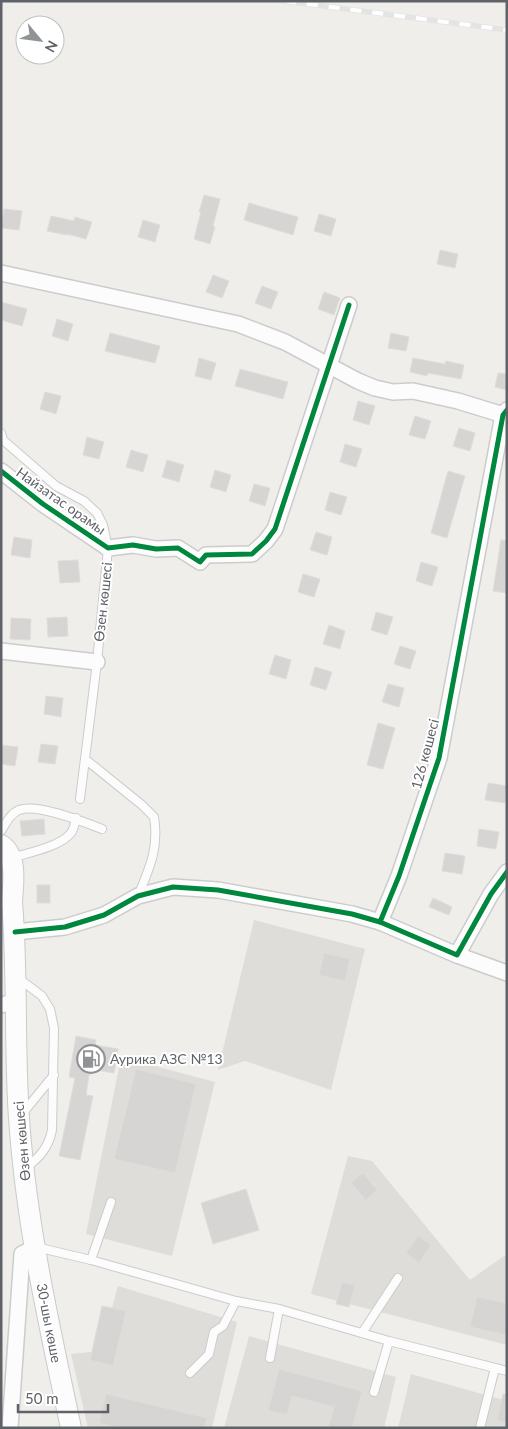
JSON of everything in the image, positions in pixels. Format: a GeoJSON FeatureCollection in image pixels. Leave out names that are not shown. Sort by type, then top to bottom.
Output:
{"type":"FeatureCollection","features":[{"type":"Feature","properties":{"kind":"main road","name":"Өзен көшесі"},"geometry":{"type":"LineString","coordinates":[[4,845],[14,872],[12,902],[15,932],[15,976],[8,1003],[24,1168],[36,1247]]}},
{"type":"Feature","properties":{"kind":"main road","name":"30-шы көше"},"geometry":{"type":"LineString","coordinates":[[36,1247],[42,1291],[71,1428]]}},
{"type":"Feature","properties":{"kind":"street"},"geometry":{"type":"LineString","coordinates":[[1,273],[238,324],[285,342],[328,366],[375,388],[393,392],[412,391],[505,413]]}},
{"type":"Feature","properties":{"kind":"street"},"geometry":{"type":"LineString","coordinates":[[108,548],[133,546],[178,548],[200,562],[206,554],[252,554],[266,541],[275,528],[349,305]]}},
{"type":"Feature","properties":{"kind":"street","name":"126 көшесі"},"geometry":{"type":"LineString","coordinates":[[380,922],[399,876],[439,758],[505,413]]}},
{"type":"Feature","properties":{"kind":"street","name":"Найзатас орамы"},"geometry":{"type":"LineString","coordinates":[[1,471],[43,504],[108,548]]}},
{"type":"Feature","properties":{"kind":"street"},"geometry":{"type":"LineString","coordinates":[[1,651],[97,662]]}},
{"type":"Feature","properties":{"kind":"street"},"geometry":{"type":"LineString","coordinates":[[457,955],[491,894],[507,872]]}},
{"type":"Feature","properties":{"kind":"street"},"geometry":{"type":"LineString","coordinates":[[15,932],[65,927],[104,914],[138,896],[173,887],[218,890],[352,914],[380,922],[457,955],[507,973]]}},
{"type":"Feature","properties":{"kind":"street"},"geometry":{"type":"LineString","coordinates":[[7,1418],[22,1254],[36,1247]]}},
{"type":"Feature","properties":{"kind":"lane","name":"Өзен көшесі"},"geometry":{"type":"LineString","coordinates":[[1,433],[3,440],[56,486],[84,501],[97,512],[108,548],[97,662],[80,799]]}},
{"type":"Feature","properties":{"kind":"lane"},"geometry":{"type":"LineString","coordinates":[[85,759],[154,817],[156,846],[138,896]]}},
{"type":"Feature","properties":{"kind":"lane"},"geometry":{"type":"LineString","coordinates":[[76,818],[72,831],[67,838],[56,843],[4,845],[12,814],[19,810],[30,808],[76,818],[102,829]]}},
{"type":"Feature","properties":{"kind":"lane"},"geometry":{"type":"LineString","coordinates":[[15,976],[42,996],[50,1010],[54,1028],[54,1075],[50,1140],[34,1162],[24,1168]]}},
{"type":"Feature","properties":{"kind":"lane"},"geometry":{"type":"LineString","coordinates":[[19,1118],[54,1075]]}},
{"type":"Feature","properties":{"kind":"lane"},"geometry":{"type":"LineString","coordinates":[[91,1260],[111,1202]]}},
{"type":"Feature","properties":{"kind":"lane"},"geometry":{"type":"LineString","coordinates":[[36,1247],[91,1260],[236,1301],[278,1309],[388,1341],[507,1372]]}},
{"type":"Feature","properties":{"kind":"lane"},"geometry":{"type":"LineString","coordinates":[[362,1333],[398,1278]]}},
{"type":"Feature","properties":{"kind":"lane"},"geometry":{"type":"LineString","coordinates":[[190,1373],[209,1354],[214,1332],[223,1326],[236,1301]]}},
{"type":"Feature","properties":{"kind":"lane"},"geometry":{"type":"LineString","coordinates":[[270,1358],[278,1309]]}},
{"type":"Feature","properties":{"kind":"lane"},"geometry":{"type":"LineString","coordinates":[[374,1392],[388,1341]]}},
{"type":"Feature","properties":{"kind":"lane"},"geometry":{"type":"LineString","coordinates":[[480,1428],[494,1368]]}},
{"type":"Feature","properties":{"kind":"shaded area"},"geometry":{"type":"Polygon","coordinates":[[[254,920],[365,949],[331,1090],[245,1061],[218,1070],[254,920]]]}},
{"type":"Feature","properties":{"kind":"shaded area"},"geometry":{"type":"Polygon","coordinates":[[[121,1057],[215,1082],[172,1256],[86,1234],[121,1057]]]}},
{"type":"Feature","properties":{"kind":"shaded area"},"geometry":{"type":"Polygon","coordinates":[[[348,1156],[372,1161],[470,1280],[507,1254],[507,1345],[311,1294],[348,1156]]]}},
{"type":"Feature","properties":{"kind":"shaded area"},"geometry":{"type":"Polygon","coordinates":[[[118,1286],[237,1322],[212,1428],[88,1428],[71,1354],[100,1351],[118,1286]]]}},
{"type":"Feature","properties":{"kind":"shaded area"},"geometry":{"type":"Polygon","coordinates":[[[249,1336],[396,1377],[384,1428],[224,1428],[249,1336]]]}},
{"type":"Feature","properties":{"kind":"shaded area"},"geometry":{"type":"Polygon","coordinates":[[[411,1374],[507,1401],[507,1428],[398,1428],[411,1374]]]}},
{"type":"Feature","properties":{"kind":"building"},"geometry":{"type":"Polygon","coordinates":[[[204,195],[220,199],[210,244],[194,239],[204,195]]]}},
{"type":"Feature","properties":{"kind":"building"},"geometry":{"type":"Polygon","coordinates":[[[249,203],[298,217],[293,235],[244,220],[249,203]]]}},
{"type":"Feature","properties":{"kind":"building"},"geometry":{"type":"Polygon","coordinates":[[[4,209],[22,211],[19,230],[1,228],[4,209]]]}},
{"type":"Feature","properties":{"kind":"building"},"geometry":{"type":"Polygon","coordinates":[[[319,214],[336,219],[331,236],[314,231],[319,214]]]}},
{"type":"Feature","properties":{"kind":"building"},"geometry":{"type":"Polygon","coordinates":[[[51,216],[74,221],[75,217],[92,222],[86,239],[47,231],[51,216]]]}},
{"type":"Feature","properties":{"kind":"building"},"geometry":{"type":"Polygon","coordinates":[[[143,220],[160,225],[155,242],[138,237],[143,220]]]}},
{"type":"Feature","properties":{"kind":"building"},"geometry":{"type":"Polygon","coordinates":[[[440,250],[458,254],[455,268],[437,264],[440,250]]]}},
{"type":"Feature","properties":{"kind":"building"},"geometry":{"type":"Polygon","coordinates":[[[213,275],[229,281],[222,298],[206,292],[213,275]]]}},
{"type":"Feature","properties":{"kind":"building"},"geometry":{"type":"Polygon","coordinates":[[[262,286],[278,292],[271,309],[255,303],[262,286]]]}},
{"type":"Feature","properties":{"kind":"building"},"geometry":{"type":"Polygon","coordinates":[[[324,292],[340,298],[334,315],[318,309],[324,292]]]}},
{"type":"Feature","properties":{"kind":"building"},"geometry":{"type":"Polygon","coordinates":[[[1,302],[27,309],[22,326],[1,320],[1,302]]]}},
{"type":"Feature","properties":{"kind":"building"},"geometry":{"type":"Polygon","coordinates":[[[57,319],[73,324],[68,341],[52,336],[57,319]]]}},
{"type":"Feature","properties":{"kind":"building"},"geometry":{"type":"Polygon","coordinates":[[[110,333],[160,346],[155,363],[105,351],[110,333]]]}},
{"type":"Feature","properties":{"kind":"building"},"geometry":{"type":"Polygon","coordinates":[[[391,333],[409,337],[406,351],[388,348],[391,333]]]}},
{"type":"Feature","properties":{"kind":"building"},"geometry":{"type":"Polygon","coordinates":[[[199,358],[216,363],[211,380],[195,376],[199,358]]]}},
{"type":"Feature","properties":{"kind":"building"},"geometry":{"type":"Polygon","coordinates":[[[413,358],[445,364],[446,361],[464,365],[461,379],[428,373],[427,376],[410,372],[413,358]]]}},
{"type":"Feature","properties":{"kind":"building"},"geometry":{"type":"Polygon","coordinates":[[[240,369],[288,382],[283,399],[235,386],[240,369]]]}},
{"type":"Feature","properties":{"kind":"building"},"geometry":{"type":"Polygon","coordinates":[[[498,373],[507,374],[507,390],[495,387],[498,373]]]}},
{"type":"Feature","properties":{"kind":"building"},"geometry":{"type":"Polygon","coordinates":[[[45,392],[61,396],[56,414],[40,409],[45,392]]]}},
{"type":"Feature","properties":{"kind":"building"},"geometry":{"type":"Polygon","coordinates":[[[358,401],[375,406],[369,425],[353,420],[358,401]]]}},
{"type":"Feature","properties":{"kind":"building"},"geometry":{"type":"Polygon","coordinates":[[[415,416],[431,421],[425,439],[409,435],[415,416]]]}},
{"type":"Feature","properties":{"kind":"building"},"geometry":{"type":"Polygon","coordinates":[[[459,428],[475,433],[470,451],[453,446],[459,428]]]}},
{"type":"Feature","properties":{"kind":"building"},"geometry":{"type":"Polygon","coordinates":[[[87,437],[104,442],[99,459],[83,455],[87,437]]]}},
{"type":"Feature","properties":{"kind":"building"},"geometry":{"type":"Polygon","coordinates":[[[345,444],[362,449],[356,467],[340,462],[345,444]]]}},
{"type":"Feature","properties":{"kind":"building"},"geometry":{"type":"Polygon","coordinates":[[[131,450],[148,455],[143,472],[126,467],[131,450]]]}},
{"type":"Feature","properties":{"kind":"building"},"geometry":{"type":"Polygon","coordinates":[[[167,460],[184,465],[179,482],[162,477],[167,460]]]}},
{"type":"Feature","properties":{"kind":"building"},"geometry":{"type":"Polygon","coordinates":[[[215,470],[231,475],[226,492],[210,487],[215,470]]]}},
{"type":"Feature","properties":{"kind":"building"},"geometry":{"type":"Polygon","coordinates":[[[448,471],[465,476],[447,538],[431,533],[448,471]]]}},
{"type":"Feature","properties":{"kind":"building"},"geometry":{"type":"Polygon","coordinates":[[[254,484],[270,488],[265,506],[249,501],[254,484]]]}},
{"type":"Feature","properties":{"kind":"building"},"geometry":{"type":"Polygon","coordinates":[[[330,492],[347,497],[341,515],[325,510],[330,492]]]}},
{"type":"Feature","properties":{"kind":"building"},"geometry":{"type":"Polygon","coordinates":[[[316,532],[332,537],[327,555],[310,550],[316,532]]]}},
{"type":"Feature","properties":{"kind":"building"},"geometry":{"type":"Polygon","coordinates":[[[14,537],[32,540],[30,558],[11,555],[14,537]]]}},
{"type":"Feature","properties":{"kind":"building"},"geometry":{"type":"Polygon","coordinates":[[[501,540],[507,541],[507,593],[493,591],[501,540]]]}},
{"type":"Feature","properties":{"kind":"building"},"geometry":{"type":"Polygon","coordinates":[[[78,560],[80,582],[60,583],[58,561],[78,560]]]}},
{"type":"Feature","properties":{"kind":"building"},"geometry":{"type":"Polygon","coordinates":[[[421,562],[438,567],[432,586],[416,581],[421,562]]]}},
{"type":"Feature","properties":{"kind":"building"},"geometry":{"type":"Polygon","coordinates":[[[303,574],[320,579],[314,597],[298,592],[303,574]]]}},
{"type":"Feature","properties":{"kind":"building"},"geometry":{"type":"Polygon","coordinates":[[[376,612],[393,617],[387,635],[371,630],[376,612]]]}},
{"type":"Feature","properties":{"kind":"building"},"geometry":{"type":"Polygon","coordinates":[[[67,617],[68,636],[48,637],[47,618],[67,617]]]}},
{"type":"Feature","properties":{"kind":"building"},"geometry":{"type":"Polygon","coordinates":[[[11,618],[31,619],[30,640],[10,639],[11,618]]]}},
{"type":"Feature","properties":{"kind":"building"},"geometry":{"type":"Polygon","coordinates":[[[329,625],[345,631],[340,649],[323,644],[329,625]]]}},
{"type":"Feature","properties":{"kind":"building"},"geometry":{"type":"Polygon","coordinates":[[[400,646],[416,651],[410,669],[394,664],[400,646]]]}},
{"type":"Feature","properties":{"kind":"building"},"geometry":{"type":"Polygon","coordinates":[[[275,655],[291,660],[286,679],[269,674],[275,655]]]}},
{"type":"Feature","properties":{"kind":"building"},"geometry":{"type":"Polygon","coordinates":[[[315,667],[332,672],[326,690],[310,685],[315,667]]]}},
{"type":"Feature","properties":{"kind":"building"},"geometry":{"type":"Polygon","coordinates":[[[388,684],[404,688],[399,707],[382,702],[388,684]]]}},
{"type":"Feature","properties":{"kind":"building"},"geometry":{"type":"Polygon","coordinates":[[[46,696],[63,698],[61,717],[44,714],[46,696]]]}},
{"type":"Feature","properties":{"kind":"building"},"geometry":{"type":"Polygon","coordinates":[[[378,723],[395,728],[383,769],[367,765],[378,723]]]}},
{"type":"Feature","properties":{"kind":"building"},"geometry":{"type":"Polygon","coordinates":[[[41,744],[58,746],[55,764],[38,762],[41,744]]]}},
{"type":"Feature","properties":{"kind":"building"},"geometry":{"type":"Polygon","coordinates":[[[1,745],[18,747],[15,766],[1,764],[1,745]]]}},
{"type":"Feature","properties":{"kind":"building"},"geometry":{"type":"Polygon","coordinates":[[[488,783],[507,786],[505,803],[485,800],[488,783]]]}},
{"type":"Feature","properties":{"kind":"building"},"geometry":{"type":"Polygon","coordinates":[[[44,819],[45,834],[22,836],[20,821],[44,819]]]}},
{"type":"Feature","properties":{"kind":"building"},"geometry":{"type":"Polygon","coordinates":[[[479,829],[499,832],[496,849],[477,846],[479,829]]]}},
{"type":"Feature","properties":{"kind":"building"},"geometry":{"type":"Polygon","coordinates":[[[445,853],[465,856],[462,874],[442,871],[445,853]]]}},
{"type":"Feature","properties":{"kind":"building"},"geometry":{"type":"Polygon","coordinates":[[[37,885],[50,885],[50,903],[37,903],[37,885]]]}},
{"type":"Feature","properties":{"kind":"building"},"geometry":{"type":"Polygon","coordinates":[[[433,898],[452,907],[449,915],[429,907],[433,898]]]}},
{"type":"Feature","properties":{"kind":"building"},"geometry":{"type":"Polygon","coordinates":[[[324,953],[350,959],[345,981],[319,975],[324,953]]]}},
{"type":"Feature","properties":{"kind":"building"},"geometry":{"type":"Polygon","coordinates":[[[76,1036],[96,1040],[95,1045],[118,1049],[114,1073],[90,1069],[86,1095],[93,1096],[80,1160],[59,1156],[75,1078],[69,1077],[76,1036]]]}},
{"type":"Feature","properties":{"kind":"building"},"geometry":{"type":"Polygon","coordinates":[[[136,1069],[196,1084],[175,1173],[114,1159],[136,1069]]]}},
{"type":"Feature","properties":{"kind":"building"},"geometry":{"type":"Polygon","coordinates":[[[363,1173],[377,1190],[366,1200],[351,1183],[363,1173]]]}},
{"type":"Feature","properties":{"kind":"building"},"geometry":{"type":"Polygon","coordinates":[[[246,1189],[259,1230],[213,1244],[201,1203],[246,1189]]]}},
{"type":"Feature","properties":{"kind":"building"},"geometry":{"type":"Polygon","coordinates":[[[418,1236],[431,1245],[419,1263],[406,1253],[418,1236]]]}},
{"type":"Feature","properties":{"kind":"building"},"geometry":{"type":"Polygon","coordinates":[[[342,1282],[355,1285],[349,1307],[336,1304],[342,1282]]]}},
{"type":"Feature","properties":{"kind":"building"},"geometry":{"type":"Polygon","coordinates":[[[477,1297],[507,1303],[507,1335],[470,1327],[477,1297]]]}},
{"type":"Feature","properties":{"kind":"building"},"geometry":{"type":"Polygon","coordinates":[[[102,1306],[126,1311],[113,1366],[90,1360],[102,1306]]]}},
{"type":"Feature","properties":{"kind":"building"},"geometry":{"type":"Polygon","coordinates":[[[279,1369],[362,1391],[352,1428],[328,1428],[334,1407],[292,1396],[287,1415],[268,1410],[279,1369]]]}},
{"type":"Feature","properties":{"kind":"building"},"geometry":{"type":"Polygon","coordinates":[[[106,1394],[207,1418],[204,1428],[118,1428],[99,1423],[106,1394]]]}},
{"type":"Feature","properties":{"kind":"building"},"geometry":{"type":"Polygon","coordinates":[[[503,1394],[507,1394],[507,1423],[497,1420],[503,1394]]]}},
{"type":"Feature","properties":{"kind":"railway"},"geometry":{"type":"LineString","coordinates":[[285,1],[507,30]]}},
{"type":"Feature","properties":{"kind":"cycle path"},"geometry":{"type":"LineString","coordinates":[[1,471],[43,504],[108,548],[133,545],[156,549],[178,548],[200,562],[206,555],[252,554],[266,541],[275,529],[349,305]]}},
{"type":"Feature","properties":{"kind":"cycle path"},"geometry":{"type":"LineString","coordinates":[[507,410],[503,415],[439,758],[399,876],[380,922],[457,955],[491,894],[507,872]]}},
{"type":"Feature","properties":{"kind":"cycle path"},"geometry":{"type":"LineString","coordinates":[[15,932],[65,927],[104,915],[138,896],[173,887],[218,890],[352,914],[380,922]]}},
{"type":"Feature","properties":{"kind":"place","name":"Аурика АЗС №13"},"geometry":{"type":"Point","coordinates":[91,1059]}}]}
